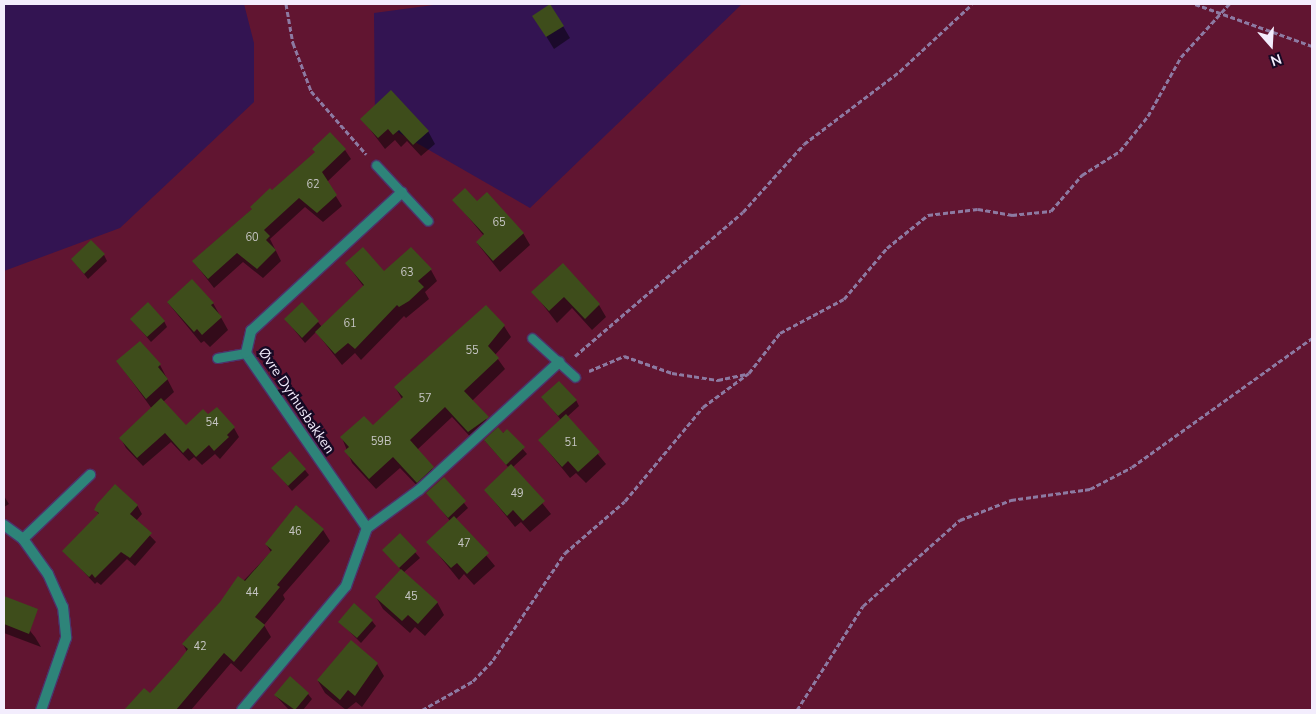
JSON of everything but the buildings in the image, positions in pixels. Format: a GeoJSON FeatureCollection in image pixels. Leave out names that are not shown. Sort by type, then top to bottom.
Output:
{"type":"FeatureCollection","features":[{"type":"Feature","properties":{"kind":"street","name":"Øvre Dyrhusbakken"},"geometry":{"type":"LineString","coordinates":[[367,528],[246,353],[251,331],[402,192]]}},
{"type":"Feature","properties":{"kind":"street"},"geometry":{"type":"LineString","coordinates":[[242,710],[346,586],[367,528],[420,490],[561,364]]}},
{"type":"Feature","properties":{"kind":"street"},"geometry":{"type":"LineString","coordinates":[[24,539],[90,475]]}},
{"type":"Feature","properties":{"kind":"street"},"geometry":{"type":"LineString","coordinates":[[4,524],[24,539],[48,574],[63,607],[66,638],[40,710]]}},
{"type":"Feature","properties":{"kind":"lane"},"geometry":{"type":"LineString","coordinates":[[376,165],[428,221]]}},
{"type":"Feature","properties":{"kind":"lane"},"geometry":{"type":"LineString","coordinates":[[532,338],[575,377]]}},
{"type":"Feature","properties":{"kind":"lane"},"geometry":{"type":"LineString","coordinates":[[217,358],[246,353]]}},
{"type":"Feature","properties":{"kind":"path"},"geometry":{"type":"LineString","coordinates":[[286,4],[293,43],[311,91],[376,165]]}},
{"type":"Feature","properties":{"kind":"path"},"geometry":{"type":"LineString","coordinates":[[561,364],[743,212],[804,144],[900,71],[972,4]]}},
{"type":"Feature","properties":{"kind":"path"},"geometry":{"type":"LineString","coordinates":[[1195,4],[1312,46]]}},
{"type":"Feature","properties":{"kind":"path"},"geometry":{"type":"LineString","coordinates":[[422,710],[473,680],[486,666],[565,553],[625,500],[665,456],[703,406],[748,373],[780,333],[844,299],[886,248],[928,215],[978,209],[1012,215],[1051,211],[1082,175],[1120,151],[1148,116],[1181,57],[1218,13],[1229,4]]}},
{"type":"Feature","properties":{"kind":"path"},"geometry":{"type":"LineString","coordinates":[[797,710],[863,606],[960,520],[1011,500],[1090,489],[1132,467],[1312,338]]}},
{"type":"Feature","properties":{"kind":"path"},"geometry":{"type":"LineString","coordinates":[[575,377],[624,356],[672,373],[709,378],[748,373]]}},
{"type":"Feature","properties":{"kind":"shaded area"},"geometry":{"type":"Polygon","coordinates":[[[244,4],[441,4],[374,13],[375,119],[530,208],[742,4],[1312,4],[1312,710],[4,710],[4,271],[120,228],[254,102],[254,43],[244,4]]]}}]}
